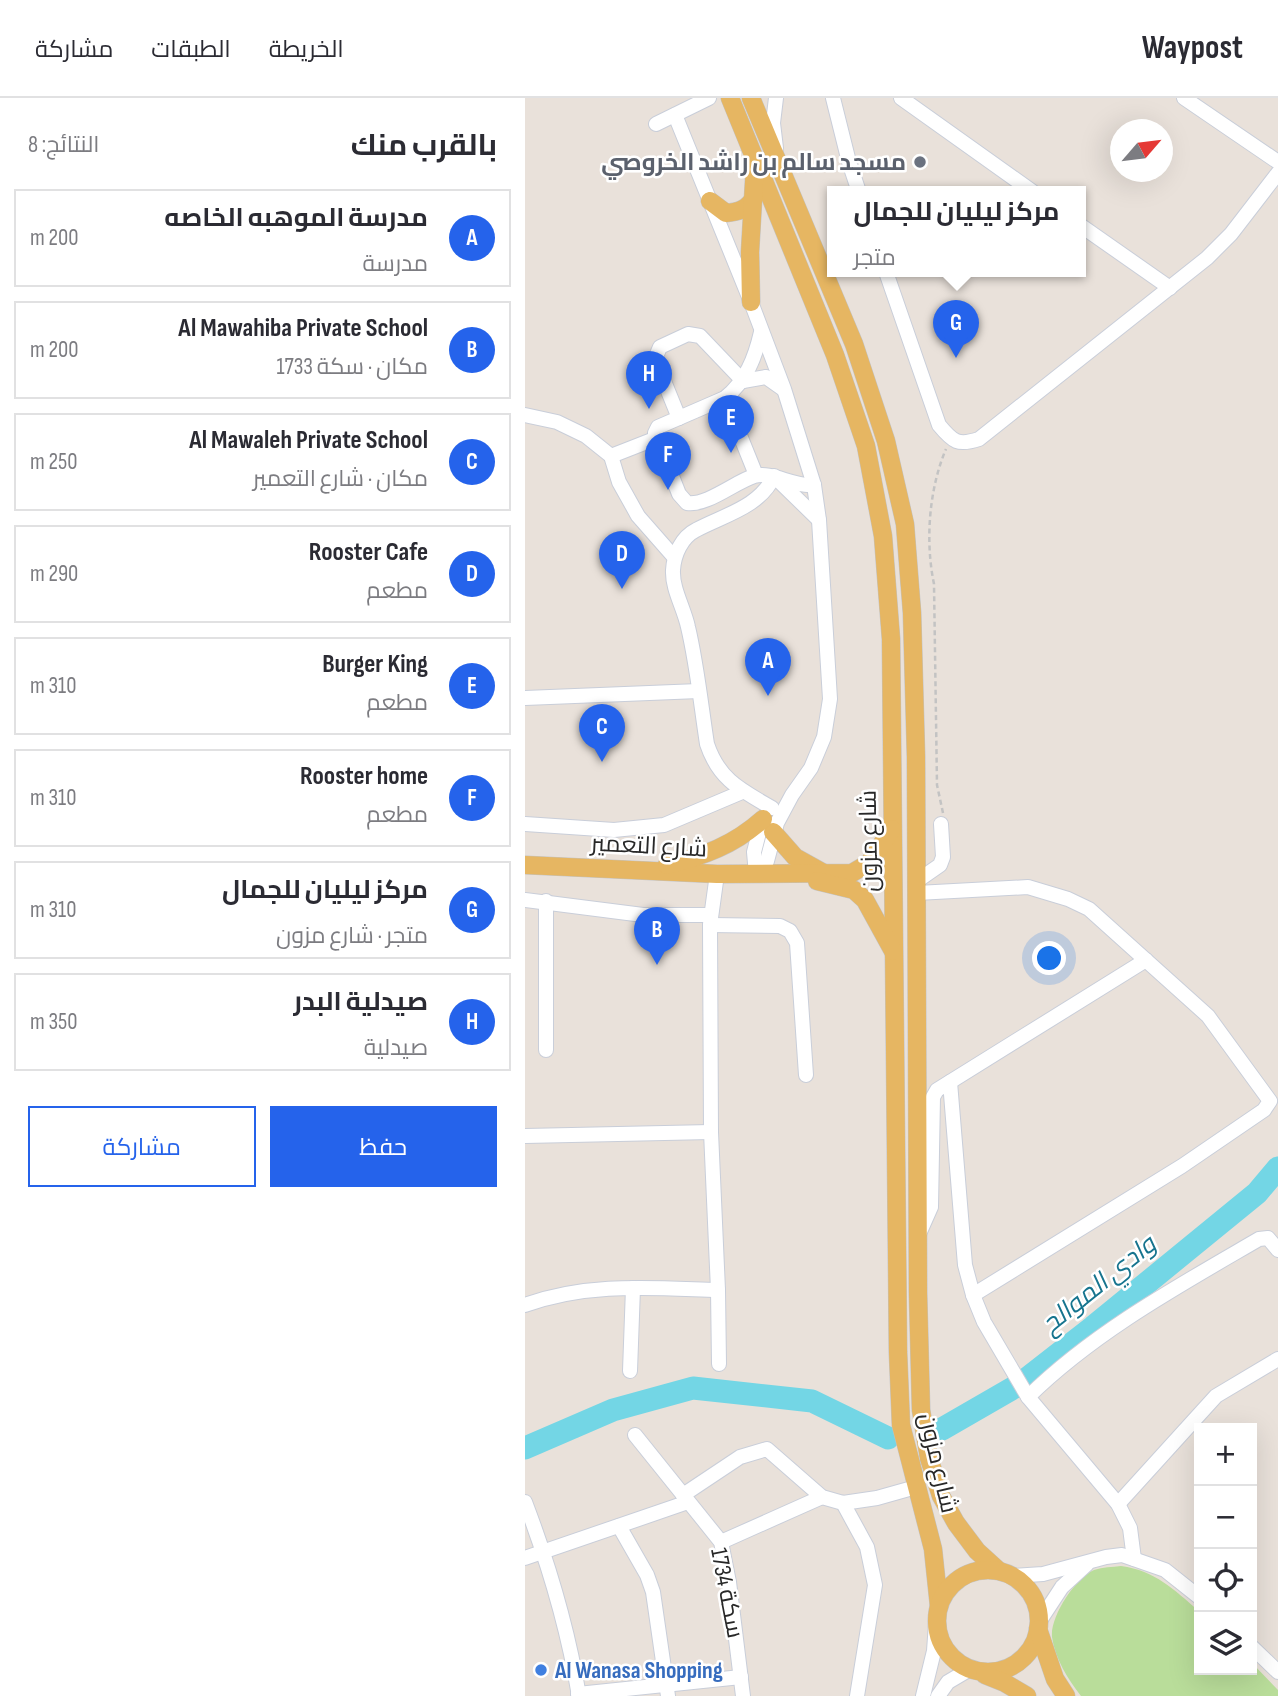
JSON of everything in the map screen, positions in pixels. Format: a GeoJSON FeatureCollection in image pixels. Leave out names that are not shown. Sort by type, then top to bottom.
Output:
{"type":"FeatureCollection","features":[{"type":"Feature","properties":{"kind":"main road","name":"شارع مزون"},"geometry":{"type":"LineString","coordinates":[[730,98],[835,355],[866,446],[883,536],[891,639],[901,1425],[933,1549],[938,1615]]}},
{"type":"Feature","properties":{"kind":"main road","name":"شارع مزون"},"geometry":{"type":"LineString","coordinates":[[751,98],[854,344],[886,441],[905,524],[912,613],[917,887],[921,1409],[929,1458],[941,1496],[956,1523],[977,1551],[1005,1574]]}},
{"type":"Feature","properties":{"kind":"main road"},"geometry":{"type":"LineString","coordinates":[[751,302],[750,253],[755,155]]}},
{"type":"Feature","properties":{"kind":"main road"},"geometry":{"type":"LineString","coordinates":[[710,201],[726,213],[743,210],[754,198]]}},
{"type":"Feature","properties":{"kind":"main road"},"geometry":{"type":"LineString","coordinates":[[646,870],[715,851],[769,820],[795,857],[825,873]]}},
{"type":"Feature","properties":{"kind":"main road","name":"شارع التعمير"},"geometry":{"type":"LineString","coordinates":[[525,865],[717,874],[852,873],[869,863],[894,827]]}},
{"type":"Feature","properties":{"kind":"main road","name":"شارع التعمير"},"geometry":{"type":"LineString","coordinates":[[764,875],[835,883],[854,890],[865,900],[895,956]]}},
{"type":"Feature","properties":{"kind":"main road"},"geometry":{"type":"LineString","coordinates":[[1027,1696],[1005,1683],[961,1665],[946,1651],[938,1633],[938,1615],[948,1589],[962,1577],[980,1570],[1005,1574],[1019,1581],[1032,1595],[1055,1679],[1066,1696]]}},
{"type":"Feature","properties":{"kind":"main road"},"geometry":{"type":"LineString","coordinates":[[974,1671],[997,1672],[1014,1666],[1028,1654],[1039,1626]]}},
{"type":"Feature","properties":{"kind":"street"},"geometry":{"type":"LineString","coordinates":[[656,124],[709,98]]}},
{"type":"Feature","properties":{"kind":"street"},"geometry":{"type":"LineString","coordinates":[[776,98],[773,123],[778,160]]}},
{"type":"Feature","properties":{"kind":"street"},"geometry":{"type":"LineString","coordinates":[[833,98],[857,186]]}},
{"type":"Feature","properties":{"kind":"street"},"geometry":{"type":"LineString","coordinates":[[901,98],[1025,186]]}},
{"type":"Feature","properties":{"kind":"street"},"geometry":{"type":"LineString","coordinates":[[1184,98],[1278,162]]}},
{"type":"Feature","properties":{"kind":"street"},"geometry":{"type":"LineString","coordinates":[[674,115],[784,389],[814,485],[819,520],[830,699],[824,737],[811,768],[769,820],[764,875]]}},
{"type":"Feature","properties":{"kind":"street"},"geometry":{"type":"LineString","coordinates":[[888,277],[939,425],[951,439],[966,443],[979,439],[1220,246],[1278,173]]}},
{"type":"Feature","properties":{"kind":"street"},"geometry":{"type":"LineString","coordinates":[[1086,229],[1170,288]]}},
{"type":"Feature","properties":{"kind":"street"},"geometry":{"type":"LineString","coordinates":[[761,332],[757,349],[743,380],[725,398],[658,427],[655,433],[657,439],[680,494],[687,503],[700,502],[756,475],[774,477],[798,485],[814,485]]}},
{"type":"Feature","properties":{"kind":"street"},"geometry":{"type":"LineString","coordinates":[[679,418],[655,359],[660,346],[688,334],[700,336],[743,380]]}},
{"type":"Feature","properties":{"kind":"street"},"geometry":{"type":"LineString","coordinates":[[743,380],[766,377],[784,389]]}},
{"type":"Feature","properties":{"kind":"street"},"geometry":{"type":"LineString","coordinates":[[725,398],[756,475]]}},
{"type":"Feature","properties":{"kind":"street"},"geometry":{"type":"LineString","coordinates":[[525,415],[557,422],[586,436],[611,456],[619,482],[638,516],[674,557]]}},
{"type":"Feature","properties":{"kind":"street"},"geometry":{"type":"LineString","coordinates":[[611,456],[657,439]]}},
{"type":"Feature","properties":{"kind":"street"},"geometry":{"type":"LineString","coordinates":[[769,820],[727,779],[713,761],[707,744],[688,627],[672,573],[674,557],[681,543],[693,531],[760,498],[774,477]]}},
{"type":"Feature","properties":{"kind":"street"},"geometry":{"type":"LineString","coordinates":[[774,477],[819,520]]}},
{"type":"Feature","properties":{"kind":"street"},"geometry":{"type":"LineString","coordinates":[[525,698],[698,691]]}},
{"type":"Feature","properties":{"kind":"street"},"geometry":{"type":"LineString","coordinates":[[525,824],[614,830],[664,825],[742,792]]}},
{"type":"Feature","properties":{"kind":"street"},"geometry":{"type":"LineString","coordinates":[[769,820],[792,794]]}},
{"type":"Feature","properties":{"kind":"street"},"geometry":{"type":"LineString","coordinates":[[917,887],[940,865],[943,858],[941,824]]}},
{"type":"Feature","properties":{"kind":"street"},"geometry":{"type":"LineString","coordinates":[[717,874],[710,920],[711,1132],[719,1364]]}},
{"type":"Feature","properties":{"kind":"street"},"geometry":{"type":"LineString","coordinates":[[917,887],[1028,887],[1068,899],[1089,909],[1208,1016],[1270,1101],[1268,1106],[1182,1166],[974,1295]]}},
{"type":"Feature","properties":{"kind":"street"},"geometry":{"type":"LineString","coordinates":[[525,900],[643,915],[781,926],[790,931],[797,943],[806,1074]]}},
{"type":"Feature","properties":{"kind":"street"},"geometry":{"type":"LineString","coordinates":[[545,1050],[547,901]]}},
{"type":"Feature","properties":{"kind":"street"},"geometry":{"type":"LineString","coordinates":[[918,1237],[931,1207],[933,1097],[937,1090],[1146,960]]}},
{"type":"Feature","properties":{"kind":"street"},"geometry":{"type":"LineString","coordinates":[[950,1083],[965,1265],[984,1322],[1028,1397],[1118,1504],[1130,1528],[1134,1559]]}},
{"type":"Feature","properties":{"kind":"street"},"geometry":{"type":"LineString","coordinates":[[525,1136],[711,1132]]}},
{"type":"Feature","properties":{"kind":"street"},"geometry":{"type":"LineString","coordinates":[[1028,1397],[1051,1374],[1159,1297],[1259,1239],[1268,1238],[1278,1250]]}},
{"type":"Feature","properties":{"kind":"street"},"geometry":{"type":"LineString","coordinates":[[525,1305],[574,1291],[633,1288],[718,1290]]}},
{"type":"Feature","properties":{"kind":"street"},"geometry":{"type":"LineString","coordinates":[[630,1371],[633,1288]]}},
{"type":"Feature","properties":{"kind":"street"},"geometry":{"type":"LineString","coordinates":[[1118,1504],[1216,1396],[1278,1359]]}},
{"type":"Feature","properties":{"kind":"street","name":"سكة 1734"},"geometry":{"type":"LineString","coordinates":[[635,1435],[721,1542],[729,1583],[743,1696]]}},
{"type":"Feature","properties":{"kind":"street"},"geometry":{"type":"LineString","coordinates":[[525,1558],[619,1526],[685,1499],[740,1457],[767,1449],[822,1496],[843,1503],[877,1498],[916,1487]]}},
{"type":"Feature","properties":{"kind":"street"},"geometry":{"type":"LineString","coordinates":[[721,1542],[822,1496]]}},
{"type":"Feature","properties":{"kind":"street"},"geometry":{"type":"LineString","coordinates":[[525,1502],[544,1552],[567,1632],[578,1695],[668,1690],[741,1677]]}},
{"type":"Feature","properties":{"kind":"street"},"geometry":{"type":"LineString","coordinates":[[843,1503],[867,1547],[875,1585],[857,1696]]}},
{"type":"Feature","properties":{"kind":"street"},"geometry":{"type":"LineString","coordinates":[[619,1526],[647,1575],[653,1592],[668,1690]]}},
{"type":"Feature","properties":{"kind":"street"},"geometry":{"type":"LineString","coordinates":[[1005,1574],[1043,1574],[1091,1560],[1122,1555],[1165,1570],[1194,1593]]}},
{"type":"Feature","properties":{"kind":"street"},"geometry":{"type":"LineString","coordinates":[[1039,1626],[1062,1587],[1091,1560]]}},
{"type":"Feature","properties":{"kind":"street"},"geometry":{"type":"LineString","coordinates":[[923,1696],[934,1651],[938,1615]]}},
{"type":"Feature","properties":{"kind":"street"},"geometry":{"type":"LineString","coordinates":[[1257,1652],[1278,1672]]}},
{"type":"Feature","properties":{"kind":"street"},"geometry":{"type":"LineString","coordinates":[[938,1696],[948,1682],[974,1671]]}},
{"type":"Feature","properties":{"kind":"path"},"geometry":{"type":"LineString","coordinates":[[941,824],[943,812],[937,785],[936,763],[934,584],[929,552],[934,489],[939,466],[951,439]]}},
{"type":"Feature","properties":{"kind":"green space"},"geometry":{"type":"Polygon","coordinates":[[[1121,1566],[1144,1572],[1172,1588],[1194,1607],[1194,1675],[1257,1675],[1257,1668],[1278,1690],[1278,1696],[1081,1696],[1059,1661],[1052,1629],[1059,1609],[1072,1589],[1087,1574],[1097,1569],[1121,1566]]]}},
{"type":"Feature","properties":{"kind":"waterway","name":"وادي الموالح"},"geometry":{"type":"LineString","coordinates":[[942,1429],[1020,1384],[1257,1193],[1278,1168]]}},
{"type":"Feature","properties":{"kind":"waterway","name":"وادي الموالح"},"geometry":{"type":"LineString","coordinates":[[525,1448],[613,1410],[693,1388],[812,1401],[888,1438]]}},
{"type":"Feature","properties":{"kind":"place","name":"مسجد سالم بن راشد الخروصي"},"geometry":{"type":"Point","coordinates":[920,162]}},
{"type":"Feature","properties":{"kind":"place","name":"مركز ليليان للجمال"},"geometry":{"type":"Point","coordinates":[956,358]}},
{"type":"Feature","properties":{"kind":"place","name":"صيدلية البدر"},"geometry":{"type":"Point","coordinates":[649,409]}},
{"type":"Feature","properties":{"kind":"place","name":"Burger King"},"geometry":{"type":"Point","coordinates":[731,453]}},
{"type":"Feature","properties":{"kind":"place","name":"Rooster home"},"geometry":{"type":"Point","coordinates":[668,490]}},
{"type":"Feature","properties":{"kind":"place","name":"Rooster Cafe"},"geometry":{"type":"Point","coordinates":[622,589]}},
{"type":"Feature","properties":{"kind":"place","name":"مدرسة الموهبه الخاصه"},"geometry":{"type":"Point","coordinates":[768,696]}},
{"type":"Feature","properties":{"kind":"place","name":"Al Mawaleh Private School"},"geometry":{"type":"Point","coordinates":[602,762]}},
{"type":"Feature","properties":{"kind":"place","name":"Al Mawahiba Private School"},"geometry":{"type":"Point","coordinates":[657,965]}},
{"type":"Feature","properties":{"kind":"place","name":"Al Wanasa Shopping"},"geometry":{"type":"Point","coordinates":[541,1670]}}]}
